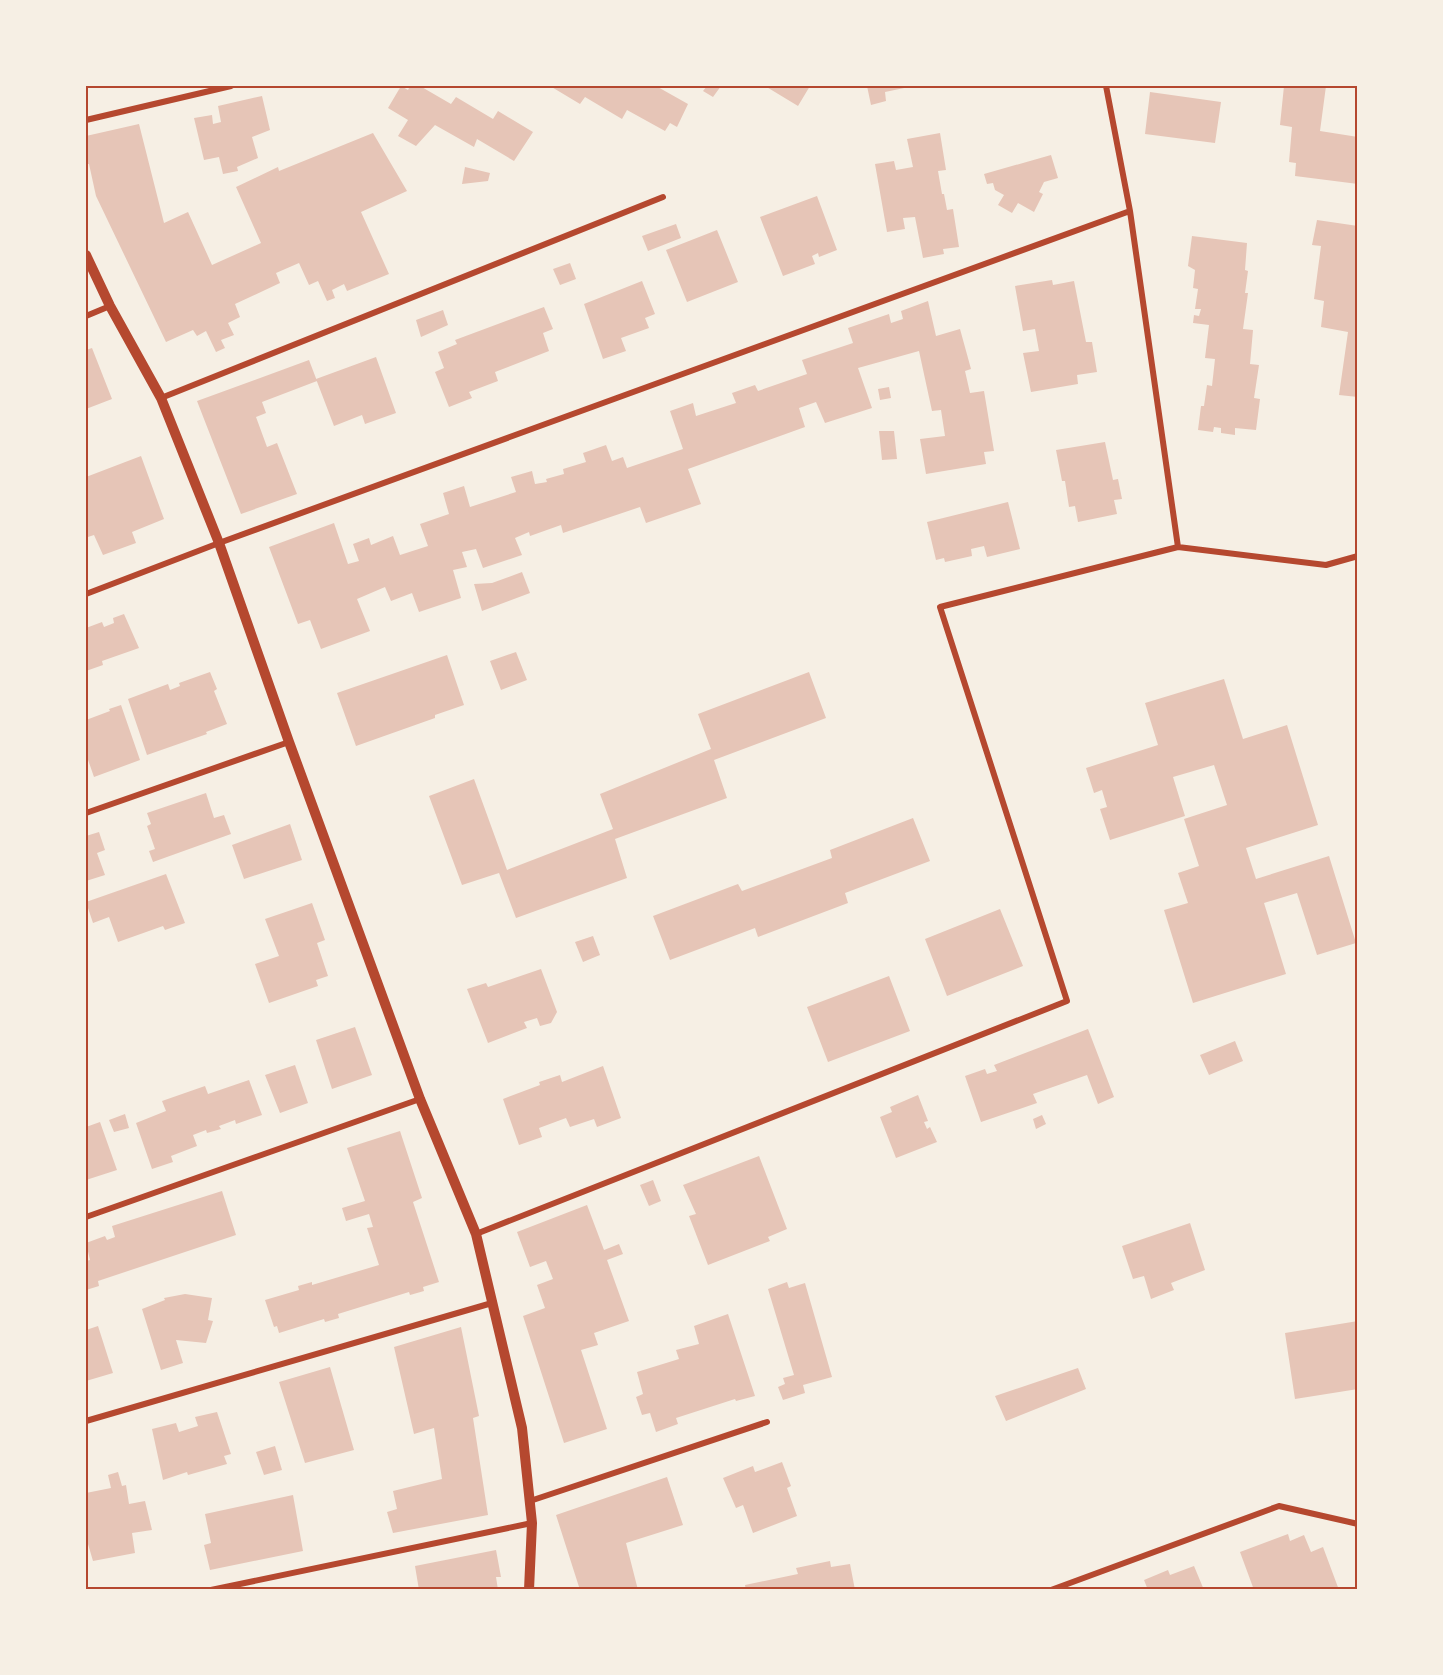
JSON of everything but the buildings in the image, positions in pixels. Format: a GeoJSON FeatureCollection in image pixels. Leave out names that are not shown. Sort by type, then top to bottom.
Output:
{"type":"FeatureCollection","features":[{"type":"Feature","properties":{"kind":"street"},"geometry":{"type":"LineString","coordinates":[[86,120],[231,86]]}},
{"type":"Feature","properties":{"kind":"street"},"geometry":{"type":"LineString","coordinates":[[1106,86],[1130,211],[1178,547]]}},
{"type":"Feature","properties":{"kind":"street"},"geometry":{"type":"LineString","coordinates":[[161,398],[663,197]]}},
{"type":"Feature","properties":{"kind":"street"},"geometry":{"type":"LineString","coordinates":[[86,594],[219,543],[1130,211]]}},
{"type":"Feature","properties":{"kind":"street"},"geometry":{"type":"LineString","coordinates":[[86,255],[110,306],[161,398],[219,543],[289,742],[420,1099],[476,1234],[522,1428],[532,1523],[529,1590]]}},
{"type":"Feature","properties":{"kind":"street"},"geometry":{"type":"LineString","coordinates":[[86,315],[110,306]]}},
{"type":"Feature","properties":{"kind":"street"},"geometry":{"type":"LineString","coordinates":[[476,1234],[1067,1001],[940,607],[1178,547],[1326,565],[1358,556]]}},
{"type":"Feature","properties":{"kind":"street"},"geometry":{"type":"LineString","coordinates":[[86,813],[289,742]]}},
{"type":"Feature","properties":{"kind":"street"},"geometry":{"type":"LineString","coordinates":[[86,1217],[420,1099]]}},
{"type":"Feature","properties":{"kind":"street"},"geometry":{"type":"LineString","coordinates":[[86,1421],[492,1303]]}},
{"type":"Feature","properties":{"kind":"street"},"geometry":{"type":"LineString","coordinates":[[530,1501],[767,1422]]}},
{"type":"Feature","properties":{"kind":"street"},"geometry":{"type":"LineString","coordinates":[[1051,1590],[1279,1506],[1358,1524]]}},
{"type":"Feature","properties":{"kind":"street"},"geometry":{"type":"LineString","coordinates":[[211,1590],[532,1523]]}}]}
